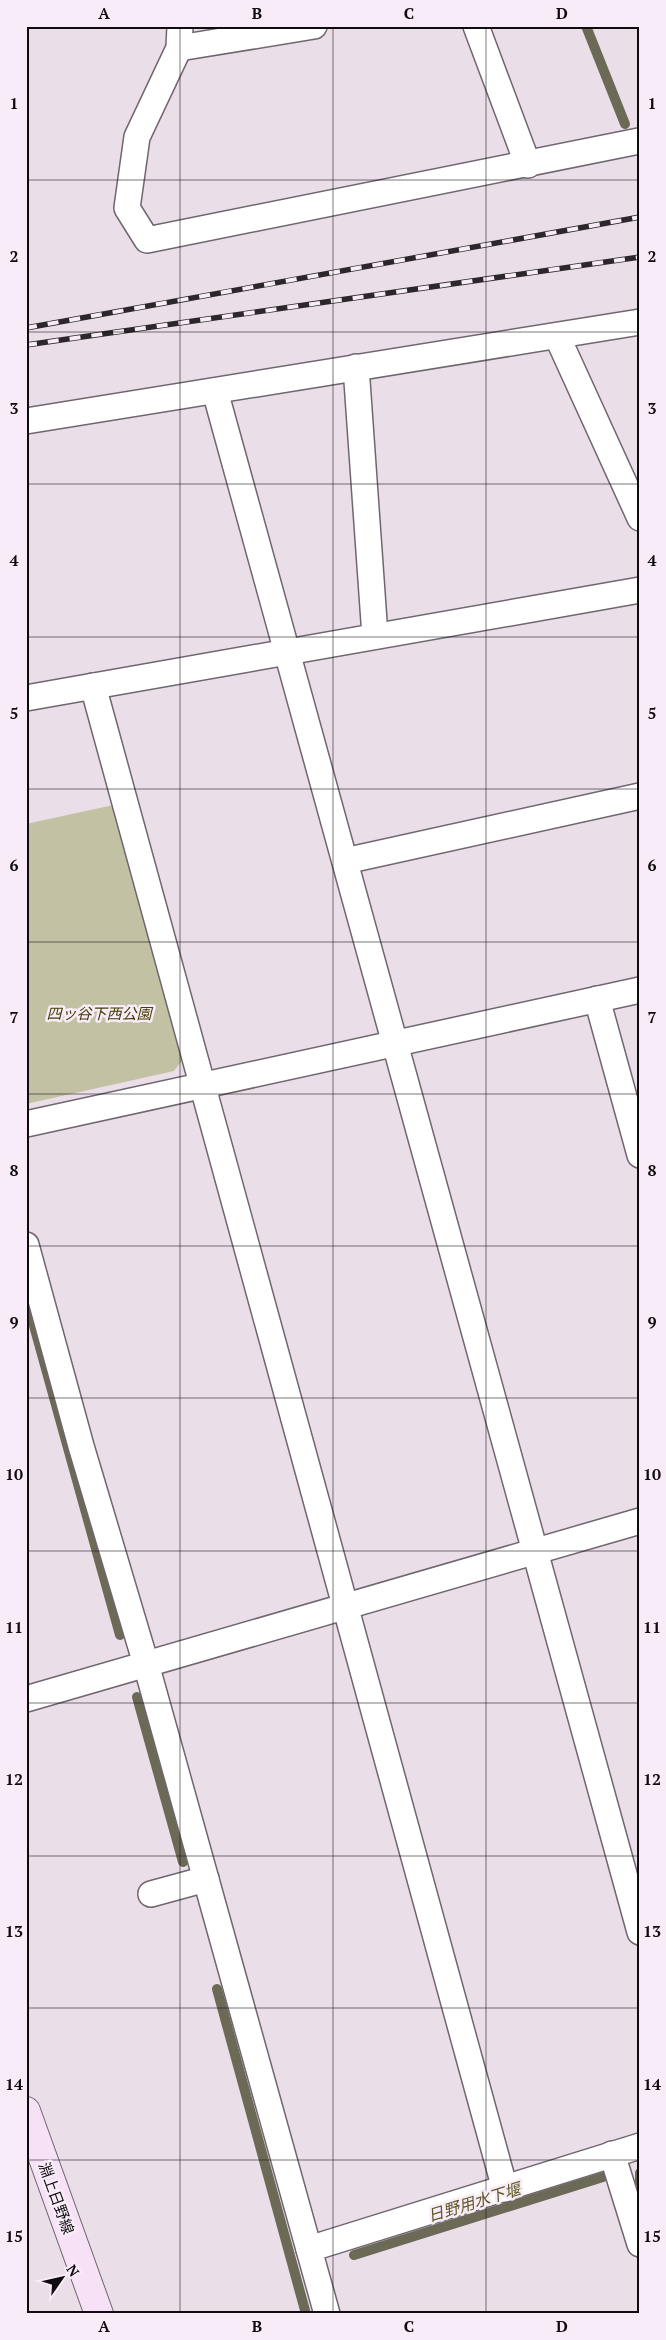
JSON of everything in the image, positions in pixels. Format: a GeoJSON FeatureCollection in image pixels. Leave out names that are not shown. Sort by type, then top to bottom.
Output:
{"type":"FeatureCollection","features":[{"type":"Feature","properties":{"kind":"main road","name":"淵上日野線"},"geometry":{"type":"LineString","coordinates":[[26,2111],[99,2314]]}},
{"type":"Feature","properties":{"kind":"street"},"geometry":{"type":"LineString","coordinates":[[314,26],[179,37],[137,137],[127,208],[148,240],[528,165],[639,141]]}},
{"type":"Feature","properties":{"kind":"street"},"geometry":{"type":"LineString","coordinates":[[476,26],[528,165]]}},
{"type":"Feature","properties":{"kind":"street"},"geometry":{"type":"LineString","coordinates":[[26,422],[640,322]]}},
{"type":"Feature","properties":{"kind":"street"},"geometry":{"type":"LineString","coordinates":[[557,336],[640,518]]}},
{"type":"Feature","properties":{"kind":"street"},"geometry":{"type":"LineString","coordinates":[[356,367],[375,636]]}},
{"type":"Feature","properties":{"kind":"street"},"geometry":{"type":"LineString","coordinates":[[215,391],[285,652],[345,861],[393,1043],[640,1932]]}},
{"type":"Feature","properties":{"kind":"street"},"geometry":{"type":"LineString","coordinates":[[26,698],[640,590]]}},
{"type":"Feature","properties":{"kind":"street"},"geometry":{"type":"LineString","coordinates":[[93,686],[505,2189]]}},
{"type":"Feature","properties":{"kind":"street"},"geometry":{"type":"LineString","coordinates":[[345,861],[640,796]]}},
{"type":"Feature","properties":{"kind":"street"},"geometry":{"type":"LineString","coordinates":[[26,1124],[640,990]]}},
{"type":"Feature","properties":{"kind":"street"},"geometry":{"type":"LineString","coordinates":[[597,999],[640,1155]]}},
{"type":"Feature","properties":{"kind":"street"},"geometry":{"type":"LineString","coordinates":[[26,1245],[81,1446],[146,1664],[327,2314]]}},
{"type":"Feature","properties":{"kind":"street"},"geometry":{"type":"LineString","coordinates":[[26,1699],[640,1522]]}},
{"type":"Feature","properties":{"kind":"street"},"geometry":{"type":"LineString","coordinates":[[151,1894],[206,1879]]}},
{"type":"Feature","properties":{"kind":"street"},"geometry":{"type":"LineString","coordinates":[[309,2249],[640,2146]]}},
{"type":"Feature","properties":{"kind":"street"},"geometry":{"type":"LineString","coordinates":[[612,2154],[640,2244]]}},
{"type":"Feature","properties":{"kind":"green space","name":"四ッ谷下西公園"},"geometry":{"type":"Polygon","coordinates":[[[118,804],[187,1054],[174,1071],[26,1104],[26,824],[118,804]]]}},
{"type":"Feature","properties":{"kind":"waterway","name":"日野用水下堰"},"geometry":{"type":"LineString","coordinates":[[586,26],[625,124]]}},
{"type":"Feature","properties":{"kind":"waterway"},"geometry":{"type":"LineString","coordinates":[[26,1297],[120,1635]]}},
{"type":"Feature","properties":{"kind":"waterway"},"geometry":{"type":"LineString","coordinates":[[137,1697],[183,1862]]}},
{"type":"Feature","properties":{"kind":"waterway"},"geometry":{"type":"LineString","coordinates":[[217,1989],[306,2314]]}},
{"type":"Feature","properties":{"kind":"waterway"},"geometry":{"type":"LineString","coordinates":[[640,2173],[640,2182]]}},
{"type":"Feature","properties":{"kind":"waterway","name":"日野用水下堰"},"geometry":{"type":"LineString","coordinates":[[354,2255],[603,2177]]}},
{"type":"Feature","properties":{"kind":"railway"},"geometry":{"type":"LineString","coordinates":[[26,328],[640,217]]}},
{"type":"Feature","properties":{"kind":"railway"},"geometry":{"type":"LineString","coordinates":[[26,345],[640,257]]}}]}
